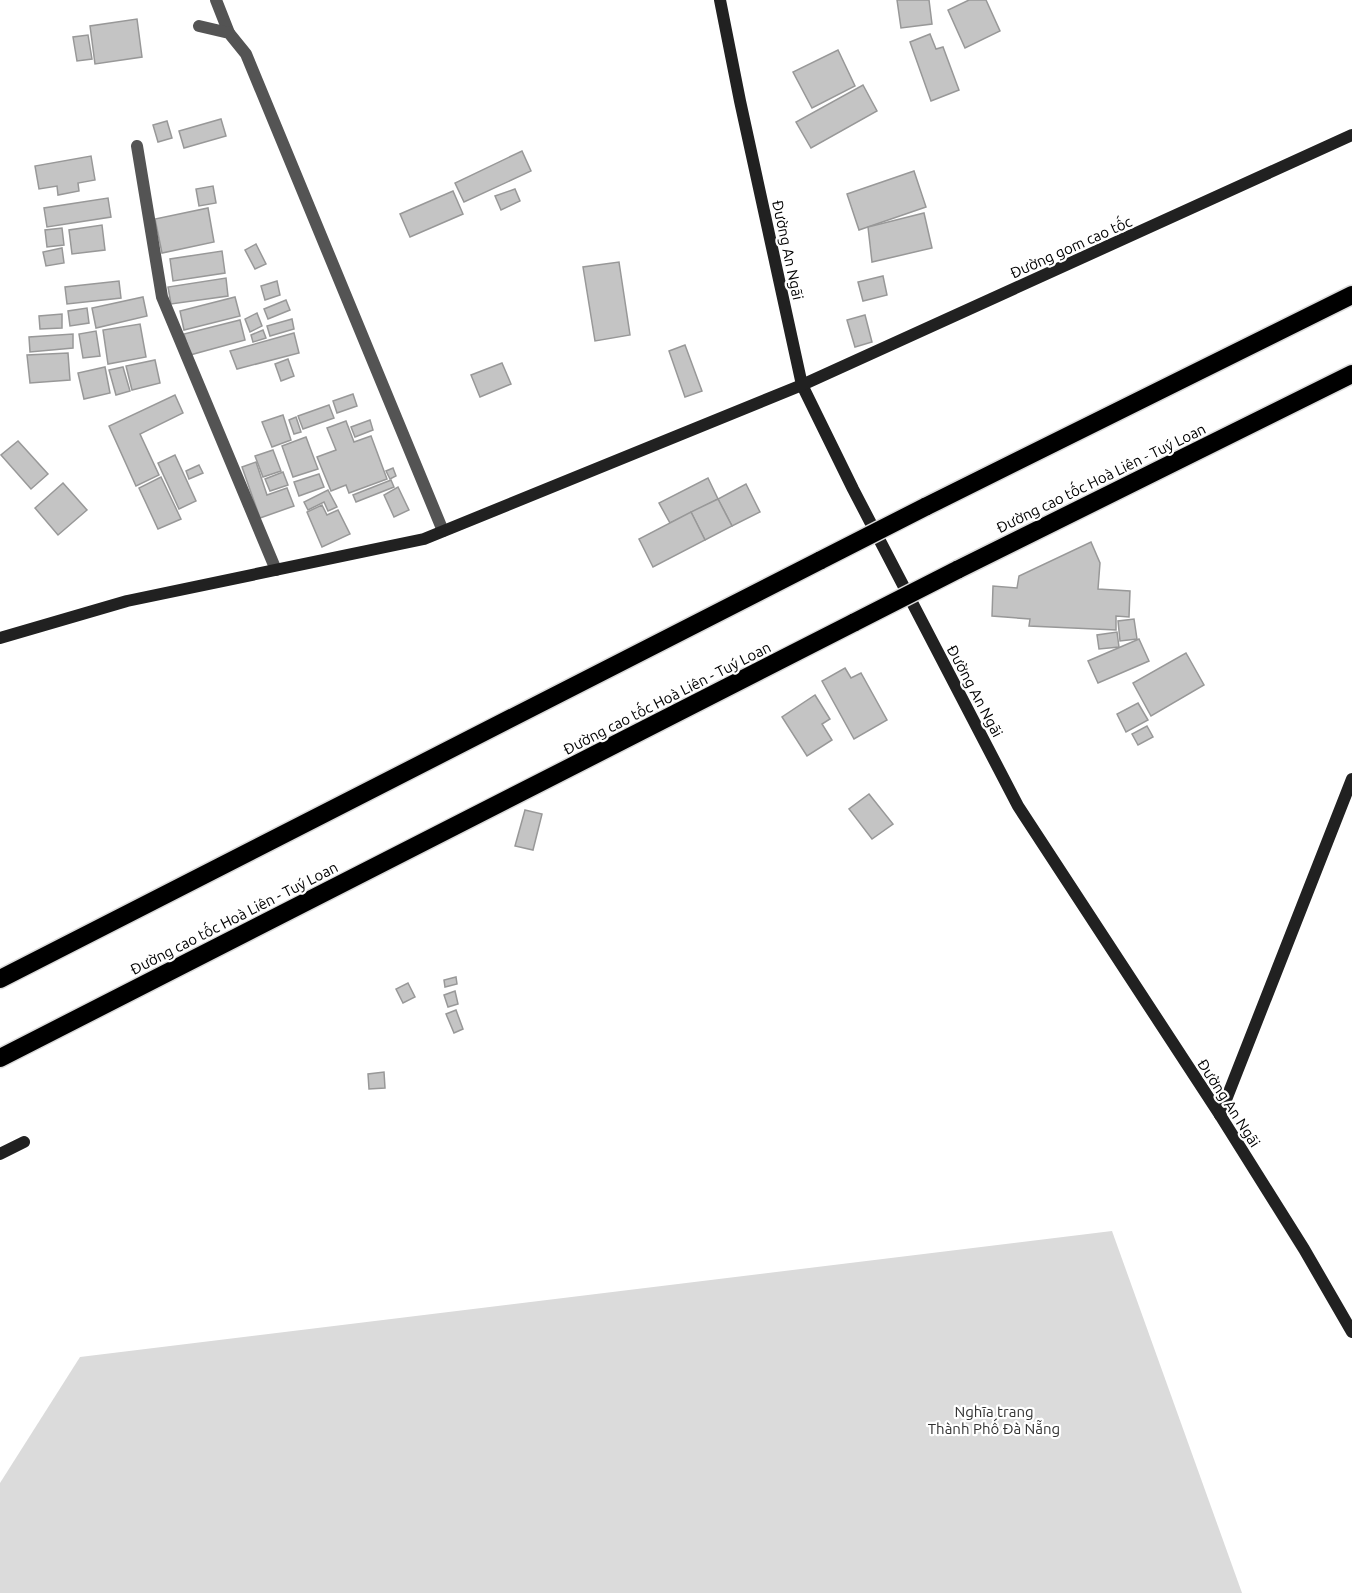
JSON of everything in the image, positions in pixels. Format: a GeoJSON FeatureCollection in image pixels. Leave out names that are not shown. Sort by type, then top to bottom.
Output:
{"type":"FeatureCollection","features":[{"type":"Feature","properties":{"kind":"highway"},"geometry":{"type":"LineString","coordinates":[[0,979],[925,507],[1352,295]]}},
{"type":"Feature","properties":{"kind":"highway","name":"Đường cao tốc Hoà Liên - Tuý Loan"},"geometry":{"type":"LineString","coordinates":[[0,1058],[957,570],[1352,374]]}},
{"type":"Feature","properties":{"kind":"main road","name":"Đường An Ngãi"},"geometry":{"type":"LineString","coordinates":[[720,0],[742,112],[802,385],[852,489],[1018,806],[1220,1115],[1304,1249],[1352,1332]]}},
{"type":"Feature","properties":{"kind":"main road","name":"Đường gom cao tốc"},"geometry":{"type":"LineString","coordinates":[[0,638],[127,601],[424,539],[802,385],[1352,135]]}},
{"type":"Feature","properties":{"kind":"main road"},"geometry":{"type":"LineString","coordinates":[[1220,1115],[1352,779]]}},
{"type":"Feature","properties":{"kind":"main road"},"geometry":{"type":"LineString","coordinates":[[0,1155],[24,1142]]}},
{"type":"Feature","properties":{"kind":"street"},"geometry":{"type":"LineString","coordinates":[[216,0],[229,33],[246,54],[443,531]]}},
{"type":"Feature","properties":{"kind":"street"},"geometry":{"type":"LineString","coordinates":[[199,26],[229,33]]}},
{"type":"Feature","properties":{"kind":"street"},"geometry":{"type":"LineString","coordinates":[[137,146],[162,297],[276,570]]}},
{"type":"Feature","properties":{"kind":"green space","name":"Nghĩa trang Thành Phố Đà Nẵng"},"geometry":{"type":"Polygon","coordinates":[[[1112,1231],[1242,1593],[0,1593],[0,1483],[80,1357],[1112,1231]]]}},
{"type":"Feature","properties":{"kind":"building"},"geometry":{"type":"Polygon","coordinates":[[[897,0],[929,0],[932,24],[901,28],[897,0]]]}},
{"type":"Feature","properties":{"kind":"building"},"geometry":{"type":"Polygon","coordinates":[[[969,0],[986,0],[1000,31],[965,48],[948,10],[969,0]]]}},
{"type":"Feature","properties":{"kind":"building"},"geometry":{"type":"Polygon","coordinates":[[[137,19],[142,57],[95,64],[90,26],[137,19]]]}},
{"type":"Feature","properties":{"kind":"building"},"geometry":{"type":"Polygon","coordinates":[[[930,34],[936,49],[943,47],[959,90],[931,101],[910,42],[930,34]]]}},
{"type":"Feature","properties":{"kind":"building"},"geometry":{"type":"Polygon","coordinates":[[[88,35],[92,59],[77,61],[73,37],[88,35]]]}},
{"type":"Feature","properties":{"kind":"building"},"geometry":{"type":"Polygon","coordinates":[[[838,50],[855,86],[812,108],[793,72],[838,50]]]}},
{"type":"Feature","properties":{"kind":"building"},"geometry":{"type":"Polygon","coordinates":[[[863,85],[877,111],[811,148],[796,122],[863,85]]]}},
{"type":"Feature","properties":{"kind":"building"},"geometry":{"type":"Polygon","coordinates":[[[221,119],[226,136],[184,148],[179,131],[221,119]]]}},
{"type":"Feature","properties":{"kind":"building"},"geometry":{"type":"Polygon","coordinates":[[[167,121],[172,138],[158,142],[153,125],[167,121]]]}},
{"type":"Feature","properties":{"kind":"building"},"geometry":{"type":"Polygon","coordinates":[[[522,151],[531,171],[464,202],[455,183],[522,151]]]}},
{"type":"Feature","properties":{"kind":"building"},"geometry":{"type":"Polygon","coordinates":[[[91,156],[95,180],[78,183],[79,191],[58,195],[57,186],[39,189],[35,166],[91,156]]]}},
{"type":"Feature","properties":{"kind":"building"},"geometry":{"type":"Polygon","coordinates":[[[914,171],[926,207],[859,230],[847,194],[914,171]]]}},
{"type":"Feature","properties":{"kind":"building"},"geometry":{"type":"Polygon","coordinates":[[[213,186],[216,203],[199,206],[196,189],[213,186]]]}},
{"type":"Feature","properties":{"kind":"building"},"geometry":{"type":"Polygon","coordinates":[[[515,189],[520,201],[501,210],[495,196],[515,189]]]}},
{"type":"Feature","properties":{"kind":"building"},"geometry":{"type":"Polygon","coordinates":[[[453,191],[463,214],[410,237],[400,214],[453,191]]]}},
{"type":"Feature","properties":{"kind":"building"},"geometry":{"type":"Polygon","coordinates":[[[108,198],[111,217],[47,227],[44,208],[108,198]]]}},
{"type":"Feature","properties":{"kind":"building"},"geometry":{"type":"Polygon","coordinates":[[[208,208],[214,242],[162,253],[155,219],[208,208]]]}},
{"type":"Feature","properties":{"kind":"building"},"geometry":{"type":"Polygon","coordinates":[[[924,213],[932,248],[872,262],[868,227],[924,213]]]}},
{"type":"Feature","properties":{"kind":"building"},"geometry":{"type":"Polygon","coordinates":[[[102,225],[105,250],[72,254],[69,230],[102,225]]]}},
{"type":"Feature","properties":{"kind":"building"},"geometry":{"type":"Polygon","coordinates":[[[62,228],[64,245],[47,247],[45,230],[62,228]]]}},
{"type":"Feature","properties":{"kind":"building"},"geometry":{"type":"Polygon","coordinates":[[[256,244],[266,264],[255,269],[245,250],[256,244]]]}},
{"type":"Feature","properties":{"kind":"building"},"geometry":{"type":"Polygon","coordinates":[[[62,248],[64,263],[46,266],[43,252],[62,248]]]}},
{"type":"Feature","properties":{"kind":"building"},"geometry":{"type":"Polygon","coordinates":[[[222,251],[225,273],[173,281],[170,259],[222,251]]]}},
{"type":"Feature","properties":{"kind":"building"},"geometry":{"type":"Polygon","coordinates":[[[619,262],[630,335],[595,341],[583,267],[619,262]]]}},
{"type":"Feature","properties":{"kind":"building"},"geometry":{"type":"Polygon","coordinates":[[[883,276],[887,295],[863,301],[858,282],[883,276]]]}},
{"type":"Feature","properties":{"kind":"building"},"geometry":{"type":"Polygon","coordinates":[[[226,278],[228,296],[171,304],[168,287],[226,278]]]}},
{"type":"Feature","properties":{"kind":"building"},"geometry":{"type":"Polygon","coordinates":[[[119,281],[121,298],[67,304],[65,287],[119,281]]]}},
{"type":"Feature","properties":{"kind":"building"},"geometry":{"type":"Polygon","coordinates":[[[277,281],[280,295],[265,300],[261,286],[277,281]]]}},
{"type":"Feature","properties":{"kind":"building"},"geometry":{"type":"Polygon","coordinates":[[[143,297],[147,316],[96,328],[92,308],[143,297]]]}},
{"type":"Feature","properties":{"kind":"building"},"geometry":{"type":"Polygon","coordinates":[[[235,297],[240,316],[184,330],[180,311],[235,297]]]}},
{"type":"Feature","properties":{"kind":"building"},"geometry":{"type":"Polygon","coordinates":[[[286,300],[290,310],[268,319],[264,309],[286,300]]]}},
{"type":"Feature","properties":{"kind":"building"},"geometry":{"type":"Polygon","coordinates":[[[87,308],[89,323],[70,326],[68,311],[87,308]]]}},
{"type":"Feature","properties":{"kind":"building"},"geometry":{"type":"Polygon","coordinates":[[[257,313],[262,326],[250,332],[245,319],[257,313]]]}},
{"type":"Feature","properties":{"kind":"building"},"geometry":{"type":"Polygon","coordinates":[[[62,314],[62,328],[40,329],[39,316],[62,314]]]}},
{"type":"Feature","properties":{"kind":"building"},"geometry":{"type":"Polygon","coordinates":[[[865,315],[872,342],[855,347],[847,320],[865,315]]]}},
{"type":"Feature","properties":{"kind":"building"},"geometry":{"type":"Polygon","coordinates":[[[292,319],[294,329],[270,336],[267,326],[292,319]]]}},
{"type":"Feature","properties":{"kind":"building"},"geometry":{"type":"Polygon","coordinates":[[[240,320],[245,340],[190,355],[184,334],[240,320]]]}},
{"type":"Feature","properties":{"kind":"building"},"geometry":{"type":"Polygon","coordinates":[[[140,324],[146,357],[108,364],[103,330],[140,324]]]}},
{"type":"Feature","properties":{"kind":"building"},"geometry":{"type":"Polygon","coordinates":[[[263,330],[266,338],[253,342],[251,335],[263,330]]]}},
{"type":"Feature","properties":{"kind":"building"},"geometry":{"type":"Polygon","coordinates":[[[96,331],[100,356],[83,358],[79,334],[96,331]]]}},
{"type":"Feature","properties":{"kind":"building"},"geometry":{"type":"Polygon","coordinates":[[[294,333],[299,353],[237,369],[230,351],[294,333]]]}},
{"type":"Feature","properties":{"kind":"building"},"geometry":{"type":"Polygon","coordinates":[[[73,334],[73,348],[30,352],[29,337],[73,334]]]}},
{"type":"Feature","properties":{"kind":"building"},"geometry":{"type":"Polygon","coordinates":[[[685,345],[702,391],[685,397],[669,351],[685,345]]]}},
{"type":"Feature","properties":{"kind":"building"},"geometry":{"type":"Polygon","coordinates":[[[68,353],[70,380],[30,383],[27,355],[68,353]]]}},
{"type":"Feature","properties":{"kind":"building"},"geometry":{"type":"Polygon","coordinates":[[[288,359],[294,376],[281,381],[275,364],[288,359]]]}},
{"type":"Feature","properties":{"kind":"building"},"geometry":{"type":"Polygon","coordinates":[[[155,360],[160,383],[132,390],[126,366],[155,360]]]}},
{"type":"Feature","properties":{"kind":"building"},"geometry":{"type":"Polygon","coordinates":[[[502,363],[511,384],[480,397],[471,375],[502,363]]]}},
{"type":"Feature","properties":{"kind":"building"},"geometry":{"type":"Polygon","coordinates":[[[105,367],[110,393],[84,399],[78,373],[105,367]]]}},
{"type":"Feature","properties":{"kind":"building"},"geometry":{"type":"Polygon","coordinates":[[[123,367],[130,391],[116,395],[109,370],[123,367]]]}},
{"type":"Feature","properties":{"kind":"building"},"geometry":{"type":"Polygon","coordinates":[[[353,394],[357,406],[337,413],[333,401],[353,394]]]}},
{"type":"Feature","properties":{"kind":"building"},"geometry":{"type":"Polygon","coordinates":[[[175,395],[183,413],[140,434],[159,475],[136,486],[109,426],[175,395]]]}},
{"type":"Feature","properties":{"kind":"building"},"geometry":{"type":"Polygon","coordinates":[[[329,405],[334,418],[303,429],[298,416],[329,405]]]}},
{"type":"Feature","properties":{"kind":"building"},"geometry":{"type":"Polygon","coordinates":[[[283,415],[291,440],[272,447],[262,422],[283,415]]]}},
{"type":"Feature","properties":{"kind":"building"},"geometry":{"type":"Polygon","coordinates":[[[296,417],[301,432],[294,434],[289,420],[296,417]]]}},
{"type":"Feature","properties":{"kind":"building"},"geometry":{"type":"Polygon","coordinates":[[[370,420],[373,430],[355,437],[351,427],[370,420]]]}},
{"type":"Feature","properties":{"kind":"building"},"geometry":{"type":"Polygon","coordinates":[[[346,421],[354,442],[371,436],[387,479],[349,493],[346,485],[331,491],[317,457],[336,450],[327,428],[346,421]]]}},
{"type":"Feature","properties":{"kind":"building"},"geometry":{"type":"Polygon","coordinates":[[[306,437],[318,469],[293,477],[282,446],[306,437]]]}},
{"type":"Feature","properties":{"kind":"building"},"geometry":{"type":"Polygon","coordinates":[[[18,441],[48,474],[31,489],[1,455],[18,441]]]}},
{"type":"Feature","properties":{"kind":"building"},"geometry":{"type":"Polygon","coordinates":[[[273,450],[281,471],[263,477],[255,456],[273,450]]]}},
{"type":"Feature","properties":{"kind":"building"},"geometry":{"type":"Polygon","coordinates":[[[175,455],[196,501],[179,509],[158,463],[175,455]]]}},
{"type":"Feature","properties":{"kind":"building"},"geometry":{"type":"Polygon","coordinates":[[[256,462],[267,495],[287,488],[294,506],[260,518],[242,467],[256,462]]]}},
{"type":"Feature","properties":{"kind":"building"},"geometry":{"type":"Polygon","coordinates":[[[199,465],[203,473],[189,479],[186,471],[199,465]]]}},
{"type":"Feature","properties":{"kind":"building"},"geometry":{"type":"Polygon","coordinates":[[[393,468],[396,476],[390,479],[386,471],[393,468]]]}},
{"type":"Feature","properties":{"kind":"building"},"geometry":{"type":"Polygon","coordinates":[[[283,472],[288,485],[270,491],[265,479],[283,472]]]}},
{"type":"Feature","properties":{"kind":"building"},"geometry":{"type":"Polygon","coordinates":[[[319,474],[324,487],[299,496],[294,482],[319,474]]]}},
{"type":"Feature","properties":{"kind":"building"},"geometry":{"type":"Polygon","coordinates":[[[161,477],[181,519],[158,529],[139,488],[161,477]]]}},
{"type":"Feature","properties":{"kind":"building"},"geometry":{"type":"Polygon","coordinates":[[[708,478],[718,499],[670,523],[659,503],[708,478]]]}},
{"type":"Feature","properties":{"kind":"building"},"geometry":{"type":"Polygon","coordinates":[[[391,480],[394,487],[356,502],[353,495],[391,480]]]}},
{"type":"Feature","properties":{"kind":"building"},"geometry":{"type":"Polygon","coordinates":[[[63,483],[87,510],[58,535],[35,508],[63,483]]]}},
{"type":"Feature","properties":{"kind":"building"},"geometry":{"type":"Polygon","coordinates":[[[746,484],[760,512],[732,526],[718,499],[746,484]]]}},
{"type":"Feature","properties":{"kind":"building"},"geometry":{"type":"Polygon","coordinates":[[[398,487],[409,510],[394,517],[384,495],[398,487]]]}},
{"type":"Feature","properties":{"kind":"building"},"geometry":{"type":"Polygon","coordinates":[[[328,490],[337,507],[328,511],[324,502],[308,510],[304,502],[328,490]]]}},
{"type":"Feature","properties":{"kind":"building"},"geometry":{"type":"Polygon","coordinates":[[[718,499],[732,526],[705,540],[691,512],[718,499]]]}},
{"type":"Feature","properties":{"kind":"building"},"geometry":{"type":"Polygon","coordinates":[[[322,505],[327,515],[338,510],[350,534],[322,547],[307,512],[322,505]]]}},
{"type":"Feature","properties":{"kind":"building"},"geometry":{"type":"Polygon","coordinates":[[[691,512],[705,540],[653,567],[639,539],[691,512]]]}},
{"type":"Feature","properties":{"kind":"building"},"geometry":{"type":"Polygon","coordinates":[[[1091,542],[1100,563],[1098,589],[1130,591],[1129,617],[1116,616],[1116,630],[1029,626],[1030,619],[992,616],[993,586],[1017,588],[1019,576],[1091,542]]]}},
{"type":"Feature","properties":{"kind":"building"},"geometry":{"type":"Polygon","coordinates":[[[1134,619],[1137,639],[1120,641],[1118,621],[1134,619]]]}},
{"type":"Feature","properties":{"kind":"building"},"geometry":{"type":"Polygon","coordinates":[[[1117,632],[1119,647],[1099,649],[1097,635],[1117,632]]]}},
{"type":"Feature","properties":{"kind":"building"},"geometry":{"type":"Polygon","coordinates":[[[1139,639],[1149,661],[1098,683],[1088,661],[1139,639]]]}},
{"type":"Feature","properties":{"kind":"building"},"geometry":{"type":"Polygon","coordinates":[[[1186,653],[1204,685],[1151,716],[1133,683],[1186,653]]]}},
{"type":"Feature","properties":{"kind":"building"},"geometry":{"type":"Polygon","coordinates":[[[845,668],[851,678],[861,673],[887,720],[854,739],[822,681],[845,668]]]}},
{"type":"Feature","properties":{"kind":"building"},"geometry":{"type":"Polygon","coordinates":[[[815,695],[830,719],[822,724],[832,740],[807,756],[782,717],[815,695]]]}},
{"type":"Feature","properties":{"kind":"building"},"geometry":{"type":"Polygon","coordinates":[[[1138,703],[1148,720],[1126,732],[1117,714],[1138,703]]]}},
{"type":"Feature","properties":{"kind":"building"},"geometry":{"type":"Polygon","coordinates":[[[1147,726],[1153,737],[1138,745],[1132,734],[1147,726]]]}},
{"type":"Feature","properties":{"kind":"building"},"geometry":{"type":"Polygon","coordinates":[[[869,794],[893,824],[872,839],[849,809],[869,794]]]}},
{"type":"Feature","properties":{"kind":"building"},"geometry":{"type":"Polygon","coordinates":[[[525,810],[542,814],[533,850],[515,846],[525,810]]]}},
{"type":"Feature","properties":{"kind":"building"},"geometry":{"type":"Polygon","coordinates":[[[456,977],[457,984],[445,987],[444,980],[456,977]]]}},
{"type":"Feature","properties":{"kind":"building"},"geometry":{"type":"Polygon","coordinates":[[[408,983],[415,997],[403,1003],[396,989],[408,983]]]}},
{"type":"Feature","properties":{"kind":"building"},"geometry":{"type":"Polygon","coordinates":[[[455,991],[458,1004],[448,1007],[444,995],[455,991]]]}},
{"type":"Feature","properties":{"kind":"building"},"geometry":{"type":"Polygon","coordinates":[[[456,1010],[463,1029],[454,1033],[446,1014],[456,1010]]]}},
{"type":"Feature","properties":{"kind":"building"},"geometry":{"type":"Polygon","coordinates":[[[384,1072],[385,1088],[369,1089],[368,1074],[384,1072]]]}}]}
